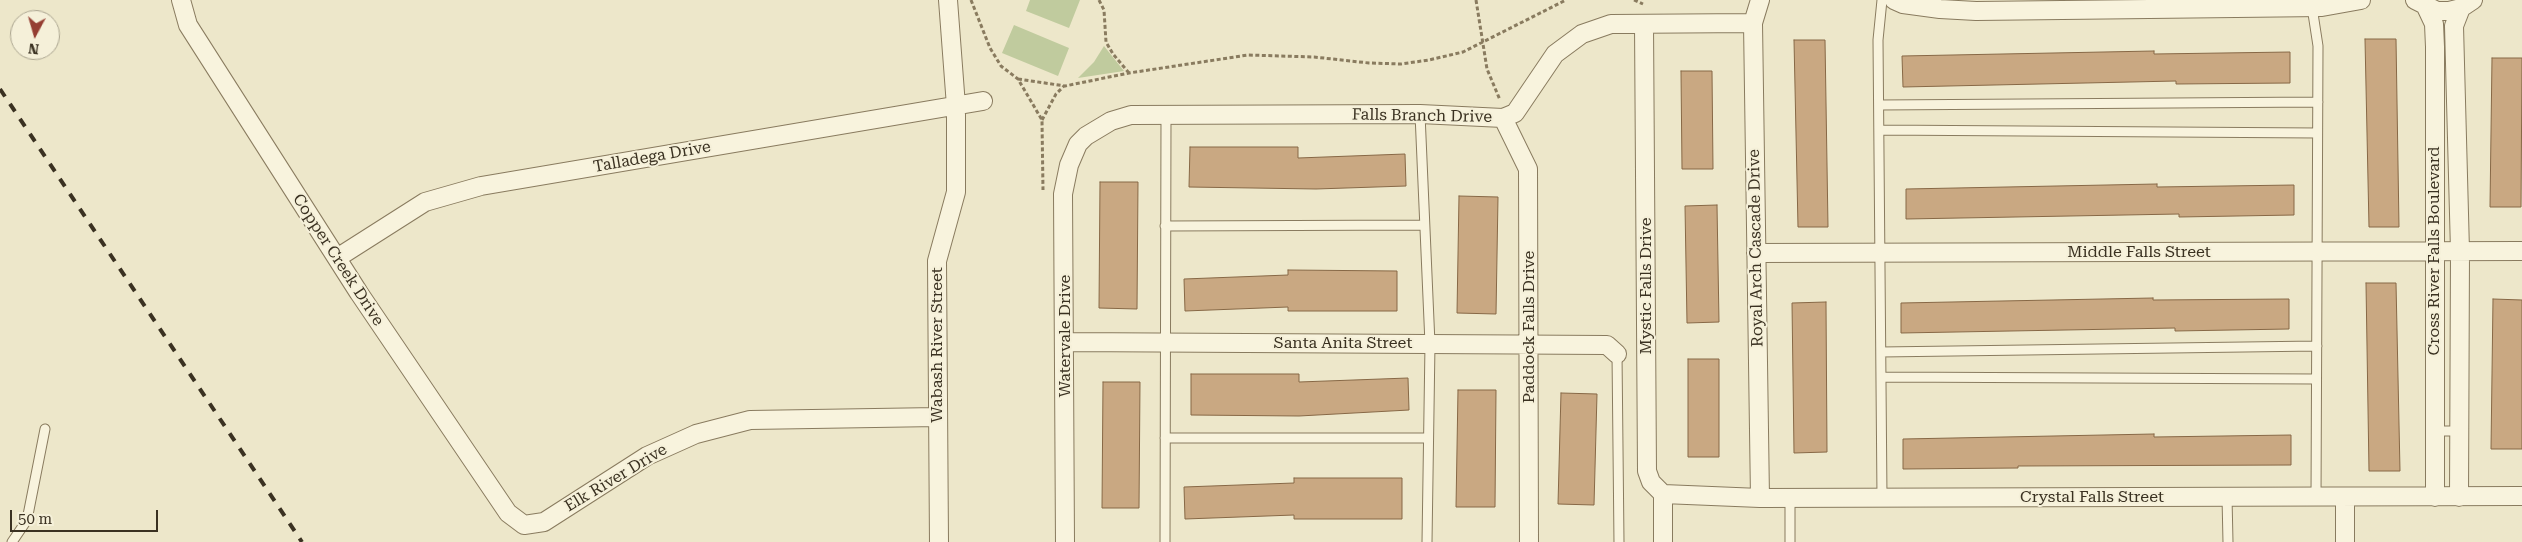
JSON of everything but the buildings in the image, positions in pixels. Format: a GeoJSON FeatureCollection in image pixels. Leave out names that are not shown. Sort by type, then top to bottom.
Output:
{"type":"FeatureCollection","features":[{"type":"Feature","properties":{"kind":"street","name":"Copper Creek Drive"},"geometry":{"type":"LineString","coordinates":[[181,0],[188,25],[336,258],[508,513]]}},
{"type":"Feature","properties":{"kind":"street","name":"Wabash River Street"},"geometry":{"type":"LineString","coordinates":[[939,542],[937,261],[956,192],[956,106],[948,0]]}},
{"type":"Feature","properties":{"kind":"street","name":"Royal Arch Cascade Drive"},"geometry":{"type":"LineString","coordinates":[[1760,0],[1754,22],[1760,498]]}},
{"type":"Feature","properties":{"kind":"street"},"geometry":{"type":"LineString","coordinates":[[1894,0],[1903,4],[1940,10],[1976,11],[2312,7],[2361,0]]}},
{"type":"Feature","properties":{"kind":"street"},"geometry":{"type":"LineString","coordinates":[[2418,2],[2437,11],[2449,11],[2467,4]]}},
{"type":"Feature","properties":{"kind":"street","name":"Cross River Falls Boulevard"},"geometry":{"type":"LineString","coordinates":[[2418,2],[2434,24],[2435,497]]}},
{"type":"Feature","properties":{"kind":"street","name":"Cross River Falls Boulevard"},"geometry":{"type":"LineString","coordinates":[[2459,497],[2460,251],[2454,26],[2467,4]]}},
{"type":"Feature","properties":{"kind":"street","name":"Falls Branch Drive"},"geometry":{"type":"LineString","coordinates":[[1086,136],[1111,121],[1131,115],[1420,114],[1503,118],[1516,113],[1555,54],[1582,34],[1611,24],[1754,22]]}},
{"type":"Feature","properties":{"kind":"street","name":"Mystic Falls Drive"},"geometry":{"type":"LineString","coordinates":[[1644,24],[1647,471],[1652,482],[1663,494]]}},
{"type":"Feature","properties":{"kind":"street","name":"Talladega Drive"},"geometry":{"type":"LineString","coordinates":[[336,258],[425,202],[481,186],[983,101]]}},
{"type":"Feature","properties":{"kind":"street","name":"Paddock Falls Drive"},"geometry":{"type":"LineString","coordinates":[[1503,118],[1528,169],[1530,344],[1529,542]]}},
{"type":"Feature","properties":{"kind":"street","name":"Watervale Drive"},"geometry":{"type":"LineString","coordinates":[[1065,542],[1066,342],[1063,194],[1069,165],[1078,144],[1086,136]]}},
{"type":"Feature","properties":{"kind":"street","name":"Middle Falls Street"},"geometry":{"type":"LineString","coordinates":[[1756,253],[2522,251]]}},
{"type":"Feature","properties":{"kind":"street","name":"Santa Anita Street"},"geometry":{"type":"LineString","coordinates":[[1066,342],[1607,345],[1617,354]]}},
{"type":"Feature","properties":{"kind":"street","name":"Elk River Drive"},"geometry":{"type":"LineString","coordinates":[[508,513],[524,525],[544,522],[647,456],[696,434],[750,420],[937,417]]}},
{"type":"Feature","properties":{"kind":"street"},"geometry":{"type":"LineString","coordinates":[[1663,494],[1663,542]]}},
{"type":"Feature","properties":{"kind":"street","name":"Crystal Falls Street"},"geometry":{"type":"LineString","coordinates":[[1663,494],[1760,498],[2522,496]]}},
{"type":"Feature","properties":{"kind":"street"},"geometry":{"type":"LineString","coordinates":[[2345,497],[2345,542]]}},
{"type":"Feature","properties":{"kind":"lane"},"geometry":{"type":"LineString","coordinates":[[1882,0],[1878,40],[1882,497]]}},
{"type":"Feature","properties":{"kind":"lane"},"geometry":{"type":"LineString","coordinates":[[2312,7],[2318,46],[2316,497]]}},
{"type":"Feature","properties":{"kind":"lane"},"geometry":{"type":"LineString","coordinates":[[1878,105],[2318,102]]}},
{"type":"Feature","properties":{"kind":"lane"},"geometry":{"type":"LineString","coordinates":[[1420,114],[1430,344],[1427,542]]}},
{"type":"Feature","properties":{"kind":"lane"},"geometry":{"type":"LineString","coordinates":[[1165,542],[1166,116]]}},
{"type":"Feature","properties":{"kind":"lane"},"geometry":{"type":"LineString","coordinates":[[1879,130],[2317,133]]}},
{"type":"Feature","properties":{"kind":"lane"},"geometry":{"type":"LineString","coordinates":[[1165,226],[1424,225]]}},
{"type":"Feature","properties":{"kind":"lane"},"geometry":{"type":"LineString","coordinates":[[1881,352],[2316,346]]}},
{"type":"Feature","properties":{"kind":"lane"},"geometry":{"type":"LineString","coordinates":[[1617,354],[1619,542]]}},
{"type":"Feature","properties":{"kind":"lane"},"geometry":{"type":"LineString","coordinates":[[1881,376],[2316,379]]}},
{"type":"Feature","properties":{"kind":"lane"},"geometry":{"type":"LineString","coordinates":[[12,542],[27,520],[46,429]]}},
{"type":"Feature","properties":{"kind":"lane"},"geometry":{"type":"LineString","coordinates":[[2434,431],[2459,431]]}},
{"type":"Feature","properties":{"kind":"lane"},"geometry":{"type":"LineString","coordinates":[[1166,438],[1428,438]]}},
{"type":"Feature","properties":{"kind":"lane"},"geometry":{"type":"LineString","coordinates":[[2227,497],[2228,542]]}},
{"type":"Feature","properties":{"kind":"lane"},"geometry":{"type":"LineString","coordinates":[[1790,498],[1790,542]]}},
{"type":"Feature","properties":{"kind":"path"},"geometry":{"type":"LineString","coordinates":[[971,0],[990,48],[1001,66],[1018,80],[1042,120]]}},
{"type":"Feature","properties":{"kind":"path"},"geometry":{"type":"LineString","coordinates":[[1099,0],[1104,10],[1106,42],[1113,54],[1129,73]]}},
{"type":"Feature","properties":{"kind":"path"},"geometry":{"type":"LineString","coordinates":[[1476,0],[1481,43],[1487,69],[1501,102],[1503,118]]}},
{"type":"Feature","properties":{"kind":"path"},"geometry":{"type":"LineString","coordinates":[[1018,80],[1065,86],[1129,73],[1248,55],[1282,55],[1401,64],[1463,52],[1566,0]]}},
{"type":"Feature","properties":{"kind":"path"},"geometry":{"type":"LineString","coordinates":[[1043,200],[1042,120],[1056,94],[1065,86]]}},
{"type":"Feature","properties":{"kind":"green space"},"geometry":{"type":"Polygon","coordinates":[[[1030,0],[1080,0],[1069,28],[1026,11],[1030,0]]]}},
{"type":"Feature","properties":{"kind":"green space"},"geometry":{"type":"Polygon","coordinates":[[[1014,25],[1069,48],[1058,76],[1002,53],[1014,25]]]}},
{"type":"Feature","properties":{"kind":"green space"},"geometry":{"type":"Polygon","coordinates":[[[1104,46],[1124,71],[1078,78],[1094,62],[1104,46]]]}},
{"type":"Feature","properties":{"kind":"railway"},"geometry":{"type":"LineString","coordinates":[[0,89],[302,542]]}}]}
